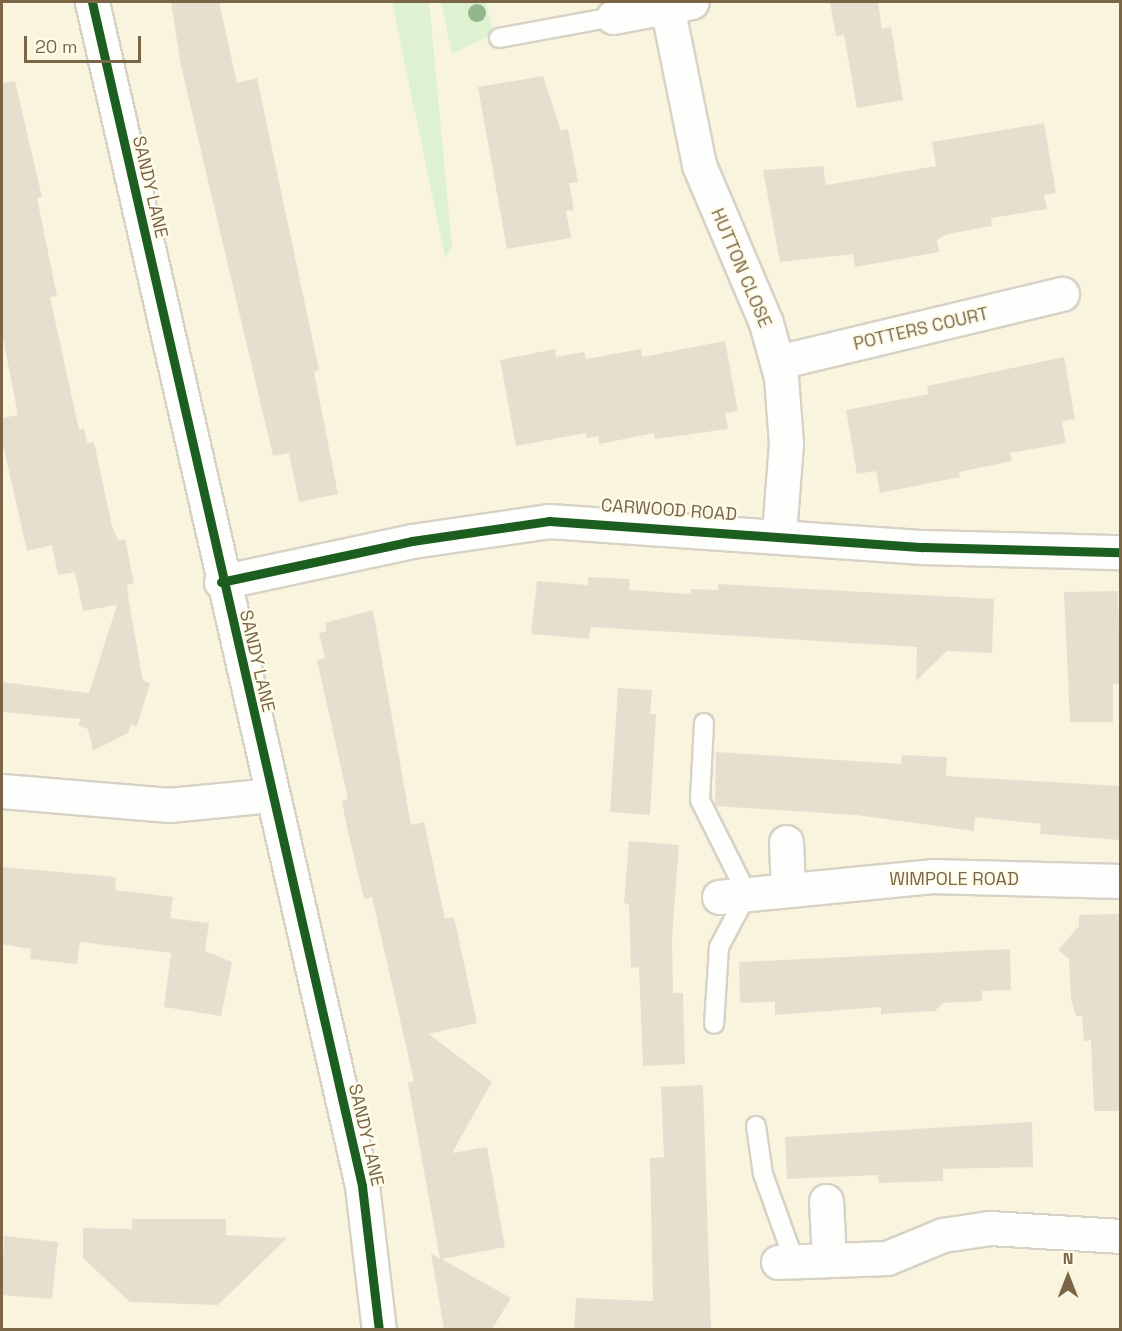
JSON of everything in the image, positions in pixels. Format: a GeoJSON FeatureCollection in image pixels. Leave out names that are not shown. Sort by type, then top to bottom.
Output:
{"type":"FeatureCollection","features":[{"type":"Feature","properties":{"kind":"street","name":"SANDY LANE"},"geometry":{"type":"LineString","coordinates":[[92,2],[222,582],[362,1186],[379,1329]]}},
{"type":"Feature","properties":{"kind":"street","name":"HUTTON CLOSE"},"geometry":{"type":"LineString","coordinates":[[613,17],[679,4],[699,165],[778,362],[786,443],[779,534]]}},
{"type":"Feature","properties":{"kind":"street","name":"POTTERS COURT"},"geometry":{"type":"LineString","coordinates":[[778,362],[1062,294]]}},
{"type":"Feature","properties":{"kind":"street","name":"CARWOOD ROAD"},"geometry":{"type":"LineString","coordinates":[[222,582],[518,522],[779,534],[923,547],[1120,552]]}},
{"type":"Feature","properties":{"kind":"street"},"geometry":{"type":"LineString","coordinates":[[2,790],[169,805],[271,795]]}},
{"type":"Feature","properties":{"kind":"street"},"geometry":{"type":"LineString","coordinates":[[786,842],[788,889]]}},
{"type":"Feature","properties":{"kind":"street","name":"WIMPOLE ROAD"},"geometry":{"type":"LineString","coordinates":[[733,896],[932,876],[1120,881]]}},
{"type":"Feature","properties":{"kind":"street"},"geometry":{"type":"LineString","coordinates":[[826,1202],[829,1258]]}},
{"type":"Feature","properties":{"kind":"street"},"geometry":{"type":"LineString","coordinates":[[786,1261],[887,1258],[943,1235],[990,1228],[1120,1236]]}},
{"type":"Feature","properties":{"kind":"lane","name":"HUTTON CLOSE"},"geometry":{"type":"LineString","coordinates":[[499,38],[613,17]]}},
{"type":"Feature","properties":{"kind":"lane"},"geometry":{"type":"LineString","coordinates":[[704,723],[700,800],[733,896],[719,947],[714,1024]]}},
{"type":"Feature","properties":{"kind":"lane"},"geometry":{"type":"LineString","coordinates":[[756,1126],[764,1174],[786,1261]]}},
{"type":"Feature","properties":{"kind":"shaded area"},"geometry":{"type":"Polygon","coordinates":[[[2,2],[1120,2],[1120,1329],[2,1329],[2,2]]]}},
{"type":"Feature","properties":{"kind":"green space"},"geometry":{"type":"Polygon","coordinates":[[[392,2],[428,2],[430,10],[452,248],[445,257],[392,2]]]}},
{"type":"Feature","properties":{"kind":"green space"},"geometry":{"type":"Polygon","coordinates":[[[441,2],[486,2],[493,34],[452,54],[441,2]]]}},
{"type":"Feature","properties":{"kind":"building"},"geometry":{"type":"Polygon","coordinates":[[[171,2],[219,2],[237,83],[257,78],[319,370],[314,372],[338,494],[299,502],[289,453],[273,456],[181,66],[171,2]]]}},
{"type":"Feature","properties":{"kind":"building"},"geometry":{"type":"Polygon","coordinates":[[[830,2],[878,2],[882,29],[891,27],[903,100],[857,108],[844,35],[836,36],[830,2]]]}},
{"type":"Feature","properties":{"kind":"building"},"geometry":{"type":"Polygon","coordinates":[[[543,76],[561,131],[568,129],[578,182],[569,183],[574,210],[566,211],[571,238],[507,249],[478,87],[543,76]]]}},
{"type":"Feature","properties":{"kind":"building"},"geometry":{"type":"Polygon","coordinates":[[[15,81],[42,197],[37,198],[57,296],[50,297],[79,430],[84,428],[87,443],[94,442],[112,526],[118,540],[125,539],[134,583],[127,585],[129,602],[143,681],[150,683],[137,726],[131,724],[128,733],[93,751],[88,729],[78,726],[81,719],[2,712],[2,682],[89,693],[117,605],[83,611],[75,572],[58,575],[52,545],[27,551],[2,440],[2,418],[18,415],[2,333],[2,83],[15,81]]]}},
{"type":"Feature","properties":{"kind":"building"},"geometry":{"type":"Polygon","coordinates":[[[1044,123],[1056,193],[1044,195],[1047,209],[991,218],[992,226],[948,234],[937,240],[939,252],[855,267],[853,254],[780,262],[763,170],[823,166],[826,185],[936,166],[932,142],[1044,123]]]}},
{"type":"Feature","properties":{"kind":"building"},"geometry":{"type":"Polygon","coordinates":[[[725,341],[738,411],[725,413],[728,429],[655,439],[654,433],[599,444],[598,436],[587,438],[586,433],[516,446],[500,360],[555,349],[556,357],[584,352],[586,359],[641,349],[642,357],[725,341]]]}},
{"type":"Feature","properties":{"kind":"building"},"geometry":{"type":"Polygon","coordinates":[[[1064,357],[1075,419],[1062,421],[1066,443],[1010,453],[1012,461],[959,472],[960,477],[880,493],[876,471],[857,474],[846,410],[929,394],[927,386],[1064,357]]]}},
{"type":"Feature","properties":{"kind":"building"},"geometry":{"type":"Polygon","coordinates":[[[588,577],[630,579],[629,590],[691,594],[691,589],[718,590],[718,584],[994,599],[992,653],[947,651],[916,681],[917,647],[591,627],[589,639],[531,634],[537,581],[588,585],[588,577]]]}},
{"type":"Feature","properties":{"kind":"building"},"geometry":{"type":"Polygon","coordinates":[[[1118,591],[1120,684],[1113,684],[1113,722],[1070,722],[1064,592],[1118,591]]]}},
{"type":"Feature","properties":{"kind":"building"},"geometry":{"type":"Polygon","coordinates":[[[373,610],[411,825],[424,822],[445,919],[454,917],[477,1023],[429,1034],[492,1082],[452,1153],[487,1147],[505,1247],[441,1259],[511,1298],[492,1329],[444,1329],[431,1253],[440,1259],[408,1083],[414,1081],[372,897],[364,899],[346,823],[342,801],[348,799],[317,660],[325,658],[319,633],[327,631],[325,623],[373,610]]]}},
{"type":"Feature","properties":{"kind":"building"},"geometry":{"type":"Polygon","coordinates":[[[618,688],[652,690],[650,714],[656,714],[650,815],[610,812],[618,688]]]}},
{"type":"Feature","properties":{"kind":"building"},"geometry":{"type":"Polygon","coordinates":[[[716,752],[901,764],[902,755],[947,757],[946,776],[1120,786],[1120,840],[1040,834],[1041,824],[975,817],[974,831],[856,815],[715,806],[716,752]]]}},
{"type":"Feature","properties":{"kind":"building"},"geometry":{"type":"Polygon","coordinates":[[[629,841],[679,845],[672,938],[673,993],[683,993],[685,1064],[643,1066],[639,967],[631,968],[629,904],[624,903],[629,841]]]}},
{"type":"Feature","properties":{"kind":"building"},"geometry":{"type":"Polygon","coordinates":[[[2,867],[116,877],[115,890],[173,897],[170,918],[209,923],[205,951],[232,962],[221,1016],[164,1007],[171,953],[80,942],[77,964],[30,959],[31,949],[2,944],[2,867]]]}},
{"type":"Feature","properties":{"kind":"building"},"geometry":{"type":"Polygon","coordinates":[[[1120,914],[1120,1111],[1094,1111],[1091,1040],[1084,1041],[1082,1016],[1076,1016],[1071,998],[1069,959],[1058,950],[1079,926],[1079,915],[1120,914]]]}},
{"type":"Feature","properties":{"kind":"building"},"geometry":{"type":"Polygon","coordinates":[[[1010,949],[1011,990],[982,991],[982,1001],[943,1003],[935,1011],[881,1014],[881,1007],[775,1015],[775,1002],[740,1003],[739,962],[1010,949]]]}},
{"type":"Feature","properties":{"kind":"building"},"geometry":{"type":"Polygon","coordinates":[[[703,1085],[711,1329],[574,1329],[576,1298],[653,1301],[650,1158],[664,1157],[661,1087],[703,1085]]]}},
{"type":"Feature","properties":{"kind":"building"},"geometry":{"type":"Polygon","coordinates":[[[1032,1122],[1033,1167],[943,1169],[943,1181],[879,1183],[878,1175],[787,1179],[785,1137],[1032,1122]]]}},
{"type":"Feature","properties":{"kind":"building"},"geometry":{"type":"Polygon","coordinates":[[[132,1219],[226,1219],[226,1235],[287,1238],[218,1305],[130,1302],[83,1258],[83,1228],[132,1229],[132,1219]]]}},
{"type":"Feature","properties":{"kind":"building"},"geometry":{"type":"Polygon","coordinates":[[[4,1236],[58,1242],[52,1299],[2,1295],[4,1236]]]}},
{"type":"Feature","properties":{"kind":"cycle path"},"geometry":{"type":"LineString","coordinates":[[92,2],[362,1186],[379,1330]]}},
{"type":"Feature","properties":{"kind":"cycle path"},"geometry":{"type":"LineString","coordinates":[[221,582],[412,541],[549,521],[923,547],[1120,552]]}}]}
